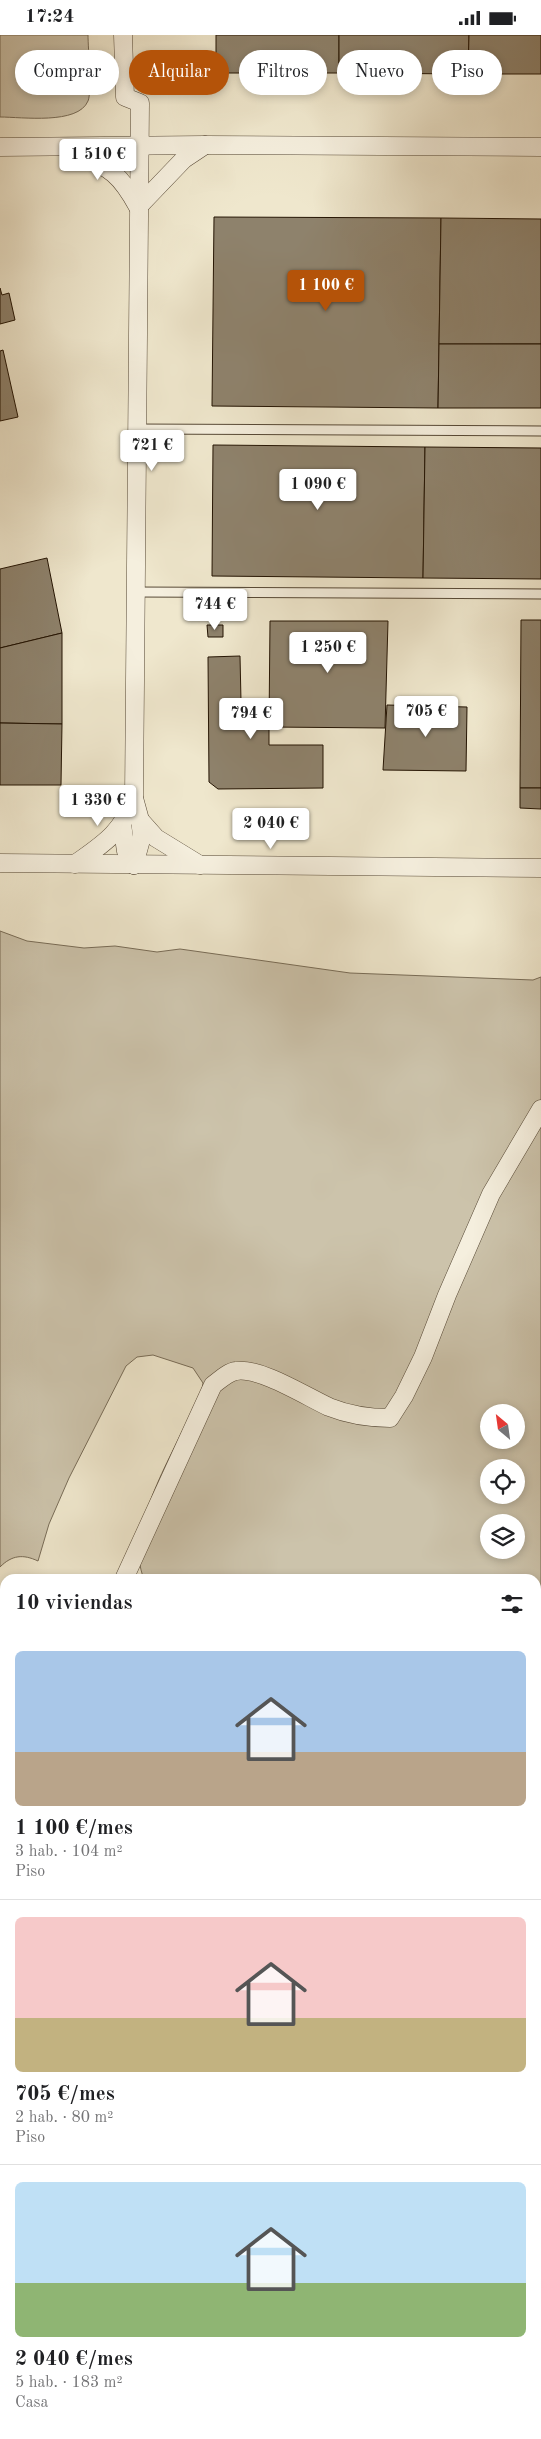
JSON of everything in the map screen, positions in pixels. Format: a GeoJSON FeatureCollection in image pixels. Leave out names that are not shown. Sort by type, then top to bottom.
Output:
{"type":"FeatureCollection","features":[{"type":"Feature","properties":{"kind":"street"},"geometry":{"type":"LineString","coordinates":[[123,35],[125,97],[140,103],[134,798],[142,836],[134,865]]}},
{"type":"Feature","properties":{"kind":"street"},"geometry":{"type":"LineString","coordinates":[[138,207],[184,159],[205,145]]}},
{"type":"Feature","properties":{"kind":"street"},"geometry":{"type":"LineString","coordinates":[[0,147],[205,145],[541,147]]}},
{"type":"Feature","properties":{"kind":"street"},"geometry":{"type":"LineString","coordinates":[[66,147],[112,169],[126,185],[138,207]]}},
{"type":"Feature","properties":{"kind":"street"},"geometry":{"type":"LineString","coordinates":[[75,864],[111,837],[122,824],[134,798]]}},
{"type":"Feature","properties":{"kind":"street"},"geometry":{"type":"LineString","coordinates":[[140,820],[156,838],[200,865]]}},
{"type":"Feature","properties":{"kind":"street"},"geometry":{"type":"LineString","coordinates":[[122,824],[126,851],[134,865]]}},
{"type":"Feature","properties":{"kind":"street"},"geometry":{"type":"LineString","coordinates":[[0,863],[541,867]]}},
{"type":"Feature","properties":{"kind":"street"},"geometry":{"type":"LineString","coordinates":[[126,1574],[213,1385],[225,1376],[237,1371],[264,1375],[331,1407],[365,1418],[390,1418],[404,1396],[424,1357],[447,1295],[491,1194],[541,1109]]}},
{"type":"Feature","properties":{"kind":"lane"},"geometry":{"type":"LineString","coordinates":[[136,429],[541,431]]}},
{"type":"Feature","properties":{"kind":"lane"},"geometry":{"type":"LineString","coordinates":[[135,592],[541,594]]}},
{"type":"Feature","properties":{"kind":"shaded area"},"geometry":{"type":"Polygon","coordinates":[[[0,35],[88,35],[89,50],[15,50],[15,95],[89,95],[88,101],[82,109],[62,117],[0,117],[0,35]]]}},
{"type":"Feature","properties":{"kind":"shaded area"},"geometry":{"type":"Polygon","coordinates":[[[0,931],[27,941],[84,948],[115,946],[157,952],[180,949],[350,973],[533,980],[541,977],[541,1574],[143,1574],[139,1560],[140,1540],[152,1495],[198,1399],[203,1383],[193,1368],[153,1355],[137,1357],[126,1366],[69,1478],[49,1524],[38,1561],[27,1557],[9,1560],[0,1567],[0,931]]]}},
{"type":"Feature","properties":{"kind":"building"},"geometry":{"type":"Polygon","coordinates":[[[216,35],[339,35],[337,73],[327,73],[327,50],[239,50],[239,73],[229,73],[229,50],[216,50],[216,35]]]}},
{"type":"Feature","properties":{"kind":"building"},"geometry":{"type":"Polygon","coordinates":[[[339,35],[469,35],[469,50],[432,50],[432,74],[422,74],[422,50],[339,50],[339,35]]]}},
{"type":"Feature","properties":{"kind":"building"},"geometry":{"type":"Polygon","coordinates":[[[469,35],[541,35],[541,74],[502,74],[502,50],[469,50],[469,35]]]}},
{"type":"Feature","properties":{"kind":"building"},"geometry":{"type":"Polygon","coordinates":[[[214,217],[441,218],[438,408],[212,406],[214,217]]]}},
{"type":"Feature","properties":{"kind":"building"},"geometry":{"type":"Polygon","coordinates":[[[441,218],[541,219],[541,344],[439,344],[441,218]]]}},
{"type":"Feature","properties":{"kind":"building"},"geometry":{"type":"Polygon","coordinates":[[[0,288],[2,295],[9,293],[15,320],[0,324],[0,288]]]}},
{"type":"Feature","properties":{"kind":"building"},"geometry":{"type":"Polygon","coordinates":[[[439,344],[541,344],[541,408],[438,408],[439,344]]]}},
{"type":"Feature","properties":{"kind":"building"},"geometry":{"type":"Polygon","coordinates":[[[3,350],[18,417],[0,421],[0,351],[3,350]]]}},
{"type":"Feature","properties":{"kind":"building"},"geometry":{"type":"Polygon","coordinates":[[[213,445],[425,447],[423,578],[212,576],[213,445]]]}},
{"type":"Feature","properties":{"kind":"building"},"geometry":{"type":"Polygon","coordinates":[[[425,447],[541,448],[541,579],[423,578],[425,447]]]}},
{"type":"Feature","properties":{"kind":"building"},"geometry":{"type":"Polygon","coordinates":[[[47,558],[62,633],[0,648],[0,569],[47,558]]]}},
{"type":"Feature","properties":{"kind":"building"},"geometry":{"type":"Polygon","coordinates":[[[521,620],[541,620],[541,788],[520,788],[521,620]]]}},
{"type":"Feature","properties":{"kind":"building"},"geometry":{"type":"Polygon","coordinates":[[[270,621],[388,621],[385,728],[269,727],[270,621]]]}},
{"type":"Feature","properties":{"kind":"building"},"geometry":{"type":"Polygon","coordinates":[[[207,625],[223,625],[223,637],[208,637],[207,625]]]}},
{"type":"Feature","properties":{"kind":"building"},"geometry":{"type":"Polygon","coordinates":[[[62,633],[62,724],[0,723],[0,648],[62,633]]]}},
{"type":"Feature","properties":{"kind":"building"},"geometry":{"type":"Polygon","coordinates":[[[240,656],[241,701],[269,701],[269,745],[323,745],[323,788],[218,789],[209,782],[208,657],[240,656]]]}},
{"type":"Feature","properties":{"kind":"building"},"geometry":{"type":"Polygon","coordinates":[[[387,705],[467,707],[466,771],[383,770],[387,705]]]}},
{"type":"Feature","properties":{"kind":"building"},"geometry":{"type":"Polygon","coordinates":[[[0,723],[62,724],[61,785],[0,785],[0,723]]]}},
{"type":"Feature","properties":{"kind":"building"},"geometry":{"type":"Polygon","coordinates":[[[520,788],[541,788],[541,809],[520,808],[520,788]]]}}]}
